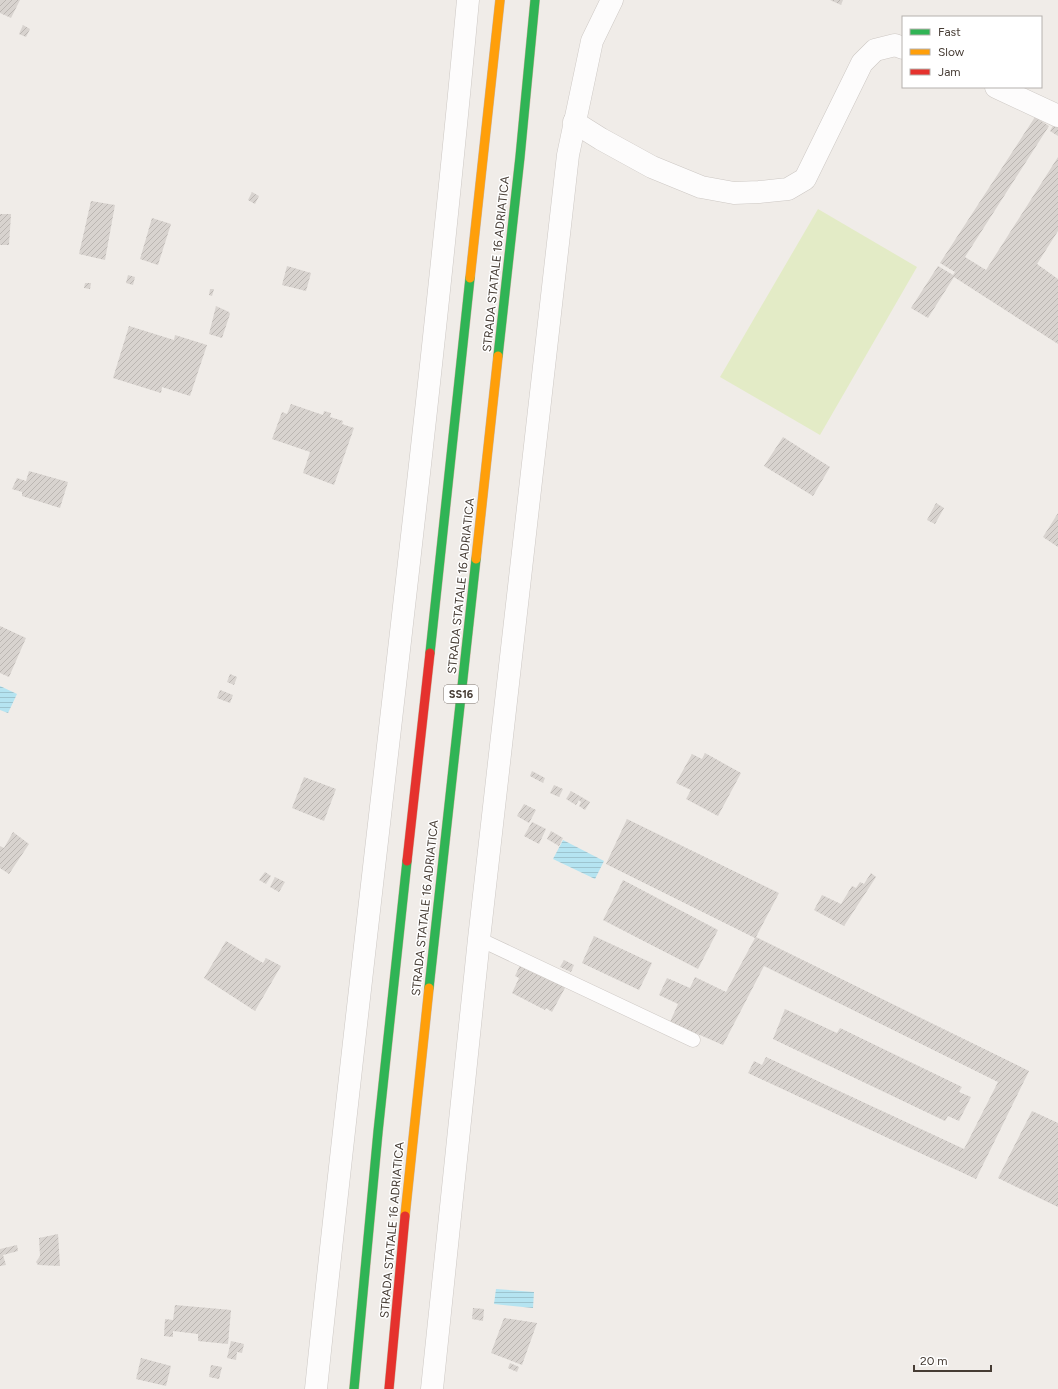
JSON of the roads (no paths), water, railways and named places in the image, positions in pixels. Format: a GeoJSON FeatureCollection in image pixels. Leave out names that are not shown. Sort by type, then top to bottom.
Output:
{"type":"FeatureCollection","features":[{"type":"Feature","properties":{"kind":"highway","name":"STRADA STATALE 16 ADRIATICA"},"geometry":{"type":"LineString","coordinates":[[354,1389],[378,1132],[500,0]]}},
{"type":"Feature","properties":{"kind":"highway","name":"STRADA STATALE 16 ADRIATICA"},"geometry":{"type":"LineString","coordinates":[[389,1389],[414,1122],[518,173],[535,0]]}},
{"type":"Feature","properties":{"kind":"street"},"geometry":{"type":"LineString","coordinates":[[316,1389],[410,554],[468,0]]}},
{"type":"Feature","properties":{"kind":"street"},"geometry":{"type":"LineString","coordinates":[[432,1389],[479,939],[568,155],[592,41],[612,0]]}},
{"type":"Feature","properties":{"kind":"street"},"geometry":{"type":"LineString","coordinates":[[574,122],[601,140],[652,167],[701,187],[734,192],[759,192],[788,189],[805,179],[862,63],[874,50],[895,46],[902,48]]}},
{"type":"Feature","properties":{"kind":"street"},"geometry":{"type":"LineString","coordinates":[[998,88],[1058,116]]}},
{"type":"Feature","properties":{"kind":"lane"},"geometry":{"type":"LineString","coordinates":[[479,939],[693,1040]]}},
{"type":"Feature","properties":{"kind":"water"},"geometry":{"type":"Polygon","coordinates":[[[0,686],[17,694],[8,713],[0,710],[0,686]]]}},
{"type":"Feature","properties":{"kind":"water"},"geometry":{"type":"Polygon","coordinates":[[[563,840],[604,861],[595,879],[553,859],[563,840]]]}},
{"type":"Feature","properties":{"kind":"water"},"geometry":{"type":"Polygon","coordinates":[[[496,1289],[534,1292],[533,1308],[494,1304],[496,1289]]]}}]}
